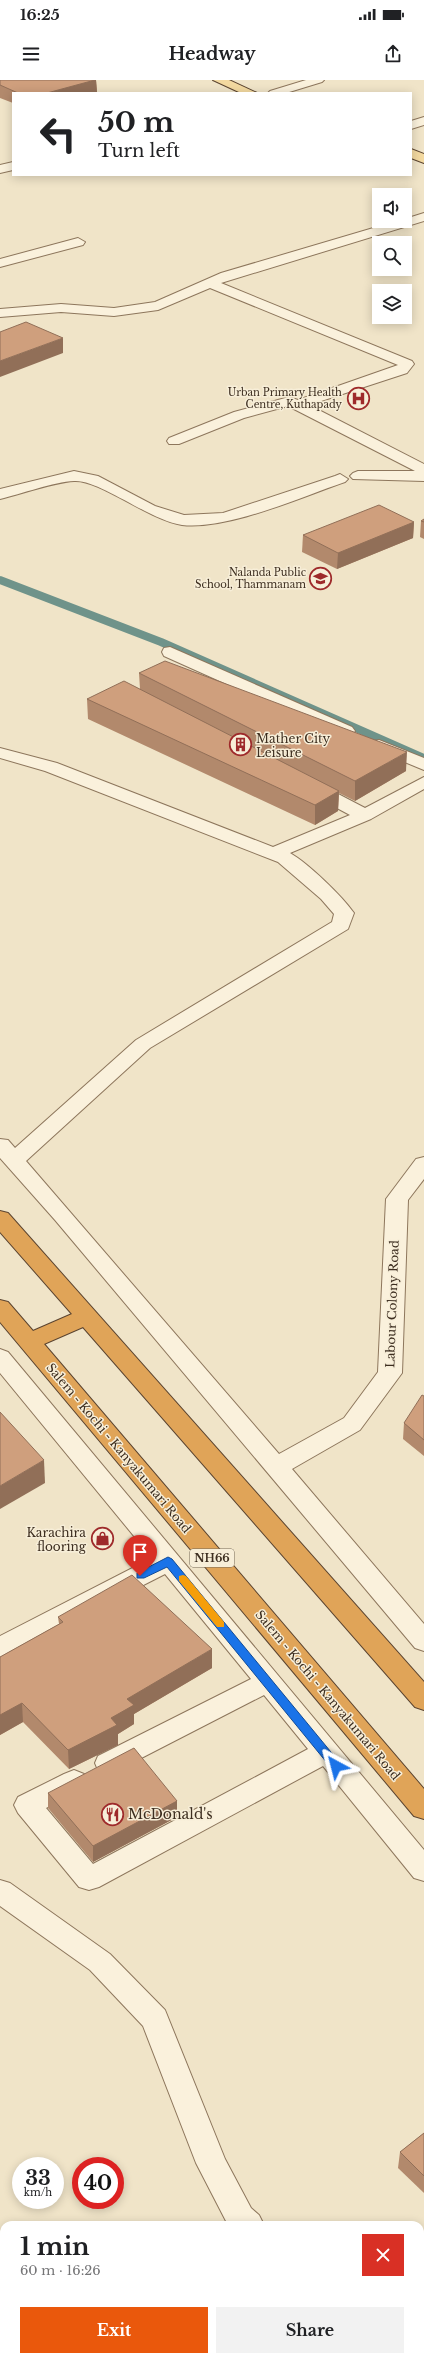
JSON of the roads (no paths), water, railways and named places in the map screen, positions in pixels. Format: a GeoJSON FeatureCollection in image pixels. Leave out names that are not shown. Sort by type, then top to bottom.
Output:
{"type":"FeatureCollection","features":[{"type":"Feature","properties":{"kind":"highway"},"geometry":{"type":"LineString","coordinates":[[0,1218],[424,1700]]}},
{"type":"Feature","properties":{"kind":"highway","name":"Salem - Kochi - Kanyakumari Road"},"geometry":{"type":"LineString","coordinates":[[0,1307],[424,1808]]}},
{"type":"Feature","properties":{"kind":"highway"},"geometry":{"type":"LineString","coordinates":[[29,1341],[87,1317]]}},
{"type":"Feature","properties":{"kind":"main road"},"geometry":{"type":"LineString","coordinates":[[219,80],[249,92]]}},
{"type":"Feature","properties":{"kind":"main road"},"geometry":{"type":"LineString","coordinates":[[412,154],[424,159]]}},
{"type":"Feature","properties":{"kind":"street"},"geometry":{"type":"LineString","coordinates":[[277,92],[318,80]]}},
{"type":"Feature","properties":{"kind":"street"},"geometry":{"type":"LineString","coordinates":[[412,125],[424,121]]}},
{"type":"Feature","properties":{"kind":"street"},"geometry":{"type":"LineString","coordinates":[[0,169],[12,166]]}},
{"type":"Feature","properties":{"kind":"street"},"geometry":{"type":"LineString","coordinates":[[0,313],[61,308],[114,312],[158,306],[226,276],[424,217]]}},
{"type":"Feature","properties":{"kind":"street"},"geometry":{"type":"LineString","coordinates":[[0,263],[78,242]]}},
{"type":"Feature","properties":{"kind":"street"},"geometry":{"type":"LineString","coordinates":[[209,284],[393,357],[407,364],[402,370],[298,404]]}},
{"type":"Feature","properties":{"kind":"street"},"geometry":{"type":"LineString","coordinates":[[174,441],[239,414],[289,401],[298,404],[424,470]]}},
{"type":"Feature","properties":{"kind":"street"},"geometry":{"type":"LineString","coordinates":[[0,494],[74,476],[93,479],[150,509],[183,520],[190,520],[225,518],[340,478]]}},
{"type":"Feature","properties":{"kind":"street"},"geometry":{"type":"LineString","coordinates":[[358,476],[424,476]]}},
{"type":"Feature","properties":{"kind":"street"},"geometry":{"type":"LineString","coordinates":[[170,652],[424,765]]}},
{"type":"Feature","properties":{"kind":"street"},"geometry":{"type":"LineString","coordinates":[[0,753],[51,767],[284,858],[328,895],[344,913],[341,925],[143,1044],[7,1153],[63,1215],[424,1641]]}},
{"type":"Feature","properties":{"kind":"street"},"geometry":{"type":"LineString","coordinates":[[296,780],[365,815]]}},
{"type":"Feature","properties":{"kind":"street"},"geometry":{"type":"LineString","coordinates":[[272,854],[365,815],[424,782]]}},
{"type":"Feature","properties":{"kind":"street","name":"Labour Colony Road"},"geometry":{"type":"LineString","coordinates":[[276,1467],[352,1424],[390,1373],[398,1199],[424,1164]]}},
{"type":"Feature","properties":{"kind":"street"},"geometry":{"type":"LineString","coordinates":[[0,1357],[267,1682],[424,1870]]}},
{"type":"Feature","properties":{"kind":"street"},"geometry":{"type":"LineString","coordinates":[[0,1648],[168,1561]]}},
{"type":"Feature","properties":{"kind":"street"},"geometry":{"type":"LineString","coordinates":[[267,1682],[28,1805],[89,1879],[326,1752]]}},
{"type":"Feature","properties":{"kind":"street"},"geometry":{"type":"LineString","coordinates":[[0,1891],[100,1962],[155,2019],[211,2163],[239,2221]]}},
{"type":"Feature","properties":{"kind":"waterway"},"geometry":{"type":"LineString","coordinates":[[0,580],[161,642],[424,758]]}},
{"type":"Feature","properties":{"kind":"place","name":"Urban Primary Health Centre, Kuthapady"},"geometry":{"type":"Point","coordinates":[358,398]}},
{"type":"Feature","properties":{"kind":"place","name":"Nalanda Public School, Thammanam"},"geometry":{"type":"Point","coordinates":[321,578]}},
{"type":"Feature","properties":{"kind":"place","name":"Mather City Leisure"},"geometry":{"type":"Point","coordinates":[240,745]}},
{"type":"Feature","properties":{"kind":"place","name":"Karachira flooring"},"geometry":{"type":"Point","coordinates":[102,1539]}},
{"type":"Feature","properties":{"kind":"place","name":"McDonald's"},"geometry":{"type":"Point","coordinates":[112,1814]}}]}
